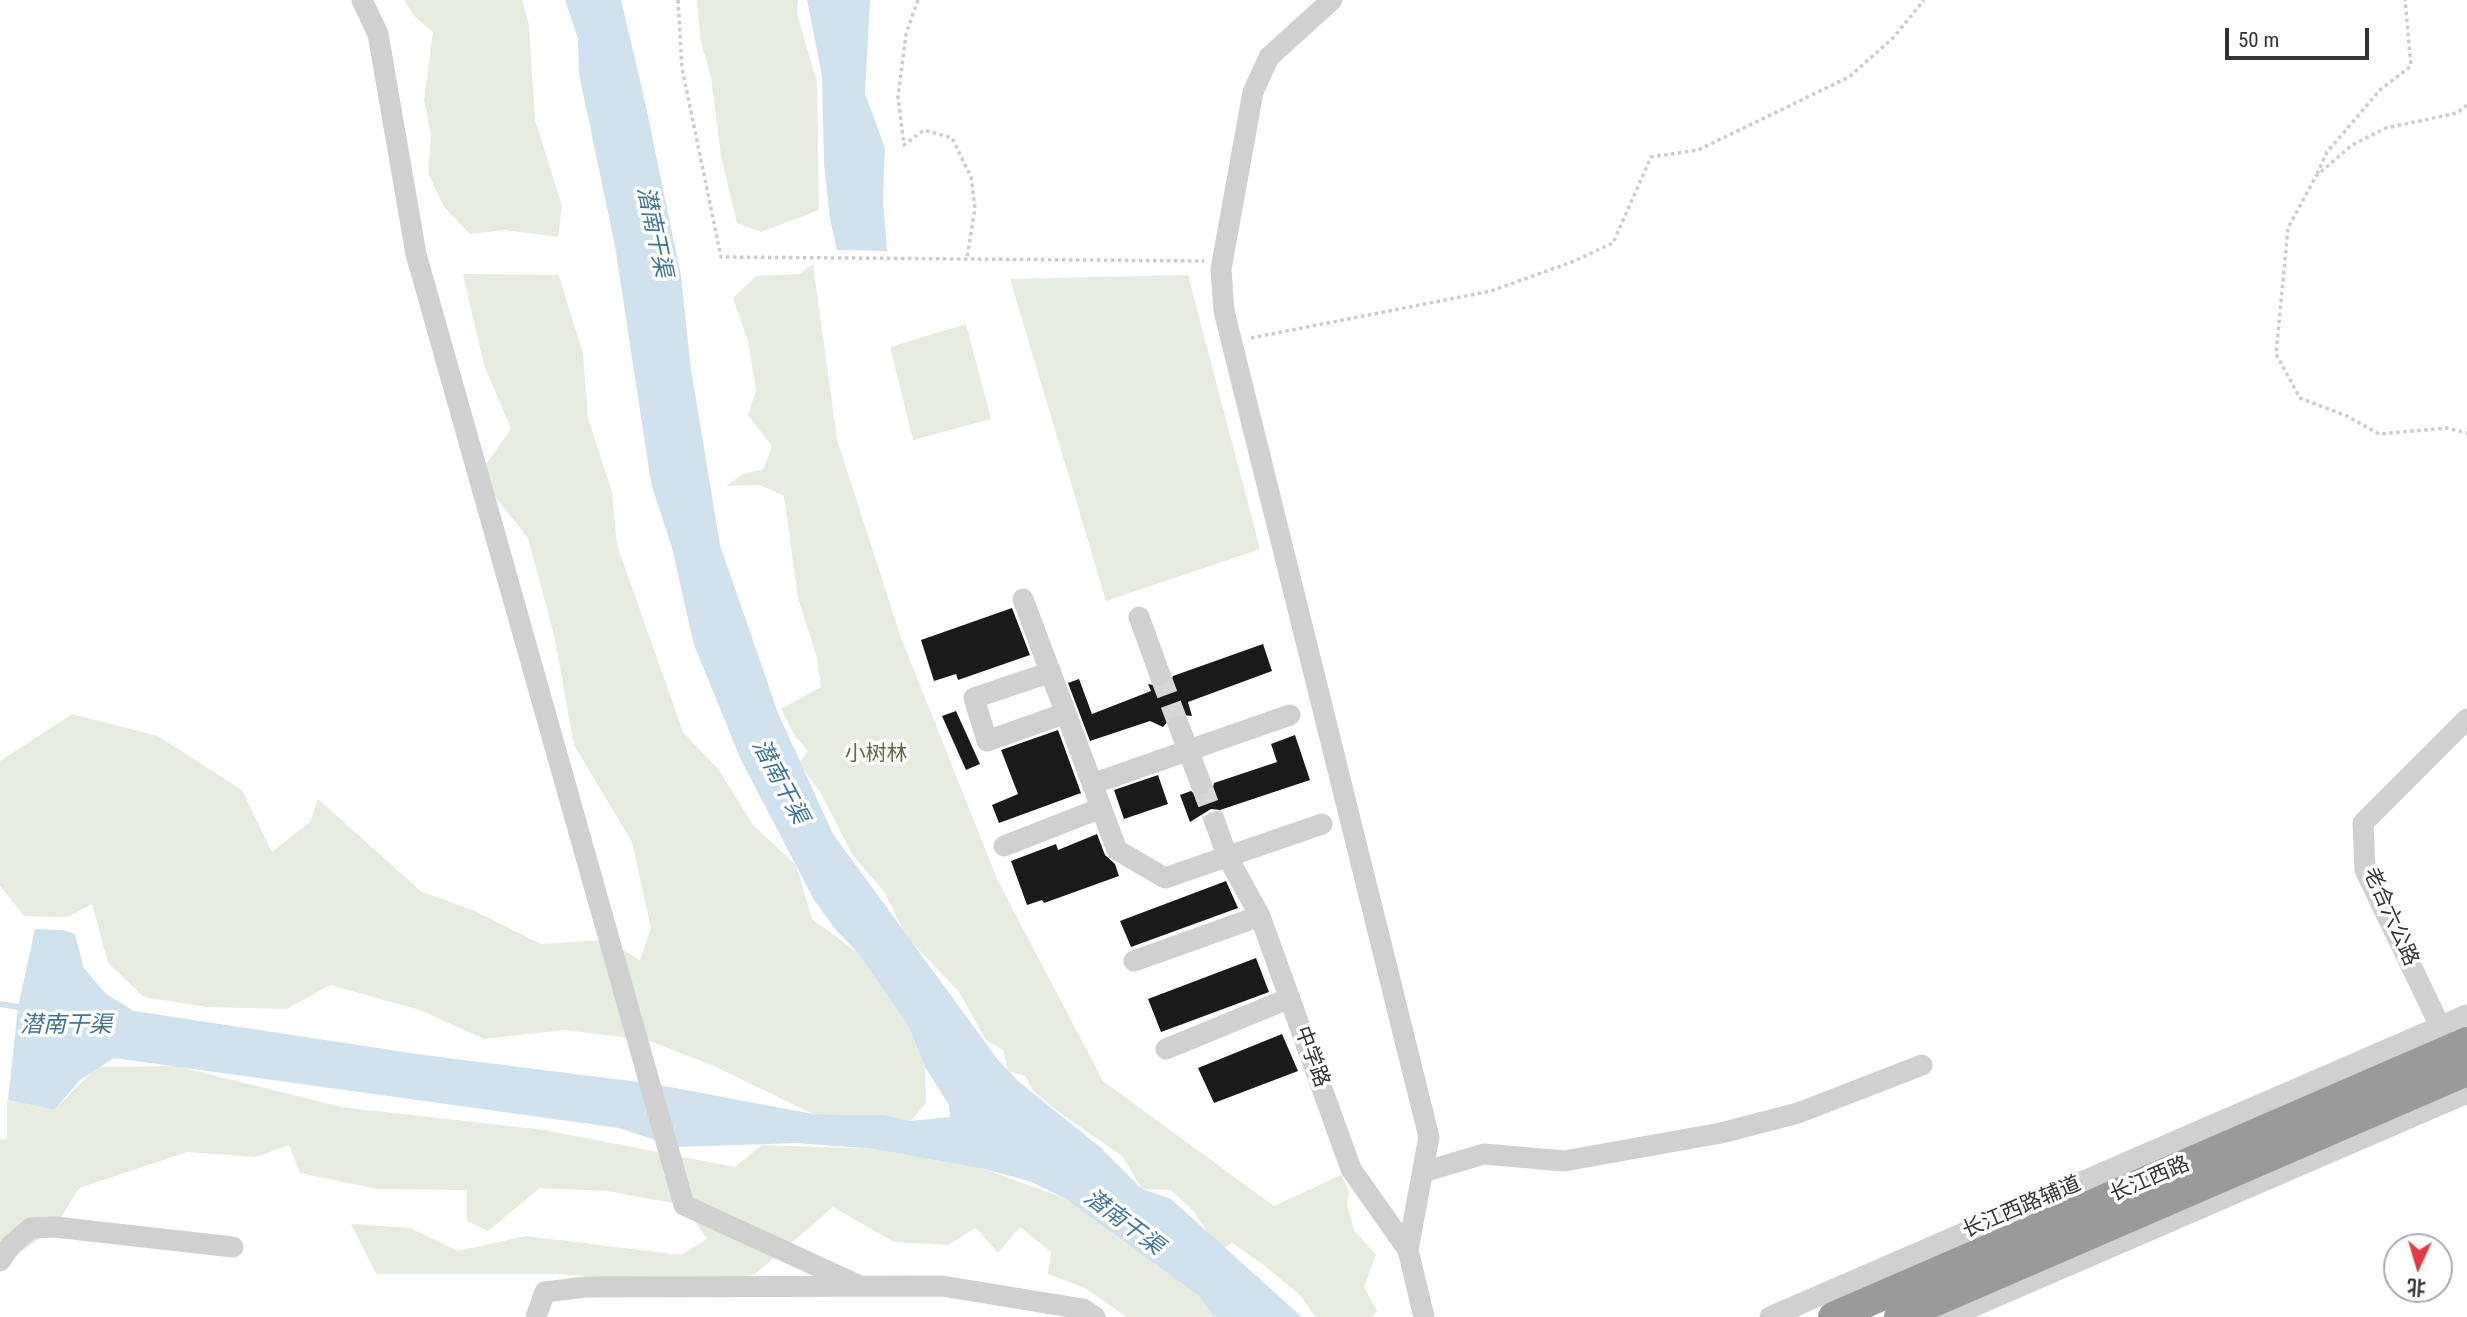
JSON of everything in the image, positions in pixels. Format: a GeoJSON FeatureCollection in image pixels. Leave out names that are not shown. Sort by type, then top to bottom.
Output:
{"type":"FeatureCollection","features":[{"type":"Feature","properties":{"kind":"highway","name":"长江西路"},"geometry":{"type":"LineString","coordinates":[[1833,1317],[2467,1042]]}},
{"type":"Feature","properties":{"kind":"highway","name":"长江西路"},"geometry":{"type":"LineString","coordinates":[[1899,1317],[2467,1072]]}},
{"type":"Feature","properties":{"kind":"street"},"geometry":{"type":"LineString","coordinates":[[362,0],[378,34],[416,254],[684,1205],[860,1286]]}},
{"type":"Feature","properties":{"kind":"street"},"geometry":{"type":"LineString","coordinates":[[1332,0],[1269,57],[1253,92],[1222,279],[1224,312],[1429,1137],[1408,1250],[1424,1317]]}},
{"type":"Feature","properties":{"kind":"street"},"geometry":{"type":"LineString","coordinates":[[1023,599],[1117,850],[1165,878],[1322,824]]}},
{"type":"Feature","properties":{"kind":"street"},"geometry":{"type":"LineString","coordinates":[[1139,617],[1160,675]]}},
{"type":"Feature","properties":{"kind":"street"},"geometry":{"type":"LineString","coordinates":[[1051,672],[974,698],[987,741],[1066,713]]}},
{"type":"Feature","properties":{"kind":"street"},"geometry":{"type":"LineString","coordinates":[[1092,784],[1290,715]]}},
{"type":"Feature","properties":{"kind":"street","name":"老合六公路"},"geometry":{"type":"LineString","coordinates":[[2440,1026],[2365,870],[2363,823],[2467,719]]}},
{"type":"Feature","properties":{"kind":"street"},"geometry":{"type":"LineString","coordinates":[[1179,726],[1201,784]]}},
{"type":"Feature","properties":{"kind":"street"},"geometry":{"type":"LineString","coordinates":[[1004,846],[1101,807]]}},
{"type":"Feature","properties":{"kind":"street","name":"中学路"},"geometry":{"type":"LineString","coordinates":[[1215,822],[1227,856],[1260,916],[1352,1170],[1408,1250]]}},
{"type":"Feature","properties":{"kind":"street"},"geometry":{"type":"LineString","coordinates":[[1134,961],[1260,916]]}},
{"type":"Feature","properties":{"kind":"street"},"geometry":{"type":"LineString","coordinates":[[1166,1049],[1290,998]]}},
{"type":"Feature","properties":{"kind":"street","name":"长江西路辅道"},"geometry":{"type":"LineString","coordinates":[[1770,1317],[2467,1015]]}},
{"type":"Feature","properties":{"kind":"street"},"geometry":{"type":"LineString","coordinates":[[1423,1172],[1484,1154],[1564,1161],[1721,1133],[1798,1113],[1922,1065]]}},
{"type":"Feature","properties":{"kind":"street"},"geometry":{"type":"LineString","coordinates":[[1949,1317],[2467,1093]]}},
{"type":"Feature","properties":{"kind":"street"},"geometry":{"type":"LineString","coordinates":[[0,1261],[11,1245],[31,1228],[55,1227],[233,1247]]}},
{"type":"Feature","properties":{"kind":"street"},"geometry":{"type":"LineString","coordinates":[[536,1317],[545,1292],[586,1287],[860,1286],[942,1286],[1083,1309],[1095,1317]]}},
{"type":"Feature","properties":{"kind":"path"},"geometry":{"type":"LineString","coordinates":[[678,0],[684,81],[721,257],[1206,261],[1222,279]]}},
{"type":"Feature","properties":{"kind":"path"},"geometry":{"type":"LineString","coordinates":[[918,0],[906,34],[898,97],[904,145],[924,130],[952,138],[971,177],[975,208],[967,258]]}},
{"type":"Feature","properties":{"kind":"path"},"geometry":{"type":"LineString","coordinates":[[1232,342],[1491,291],[1572,262],[1613,243],[1651,157],[1698,150],[1849,77],[1894,37],[1924,0]]}},
{"type":"Feature","properties":{"kind":"path"},"geometry":{"type":"LineString","coordinates":[[2405,0],[2411,66],[2380,90],[2351,128],[2327,152],[2288,228],[2276,354],[2300,398],[2347,416],[2379,434],[2447,428],[2467,433]]}},
{"type":"Feature","properties":{"kind":"path"},"geometry":{"type":"LineString","coordinates":[[2316,176],[2352,145],[2386,128],[2457,113],[2467,105]]}},
{"type":"Feature","properties":{"kind":"green space"},"geometry":{"type":"Polygon","coordinates":[[[404,0],[522,0],[529,25],[535,120],[562,206],[558,237],[505,230],[470,234],[444,207],[428,173],[431,136],[424,100],[433,32],[414,16],[404,0]]]}},
{"type":"Feature","properties":{"kind":"green space"},"geometry":{"type":"Polygon","coordinates":[[[697,0],[798,0],[797,14],[817,82],[819,210],[761,232],[737,223],[721,156],[711,77],[700,38],[697,0]]]}},
{"type":"Feature","properties":{"kind":"green space","name":"小树林"},"geometry":{"type":"Polygon","coordinates":[[[813,264],[837,439],[900,635],[998,881],[1103,1081],[1274,1206],[1341,1175],[1349,1191],[1347,1205],[1354,1230],[1376,1255],[1364,1287],[1377,1311],[1373,1317],[1315,1317],[1300,1295],[1232,1243],[1220,1251],[1194,1212],[1171,1190],[1142,1189],[1122,1156],[1053,1108],[1032,1089],[1025,1076],[1008,1071],[1003,1050],[986,1040],[959,992],[906,936],[885,893],[852,854],[820,792],[799,763],[808,751],[795,736],[781,709],[821,687],[817,658],[798,598],[784,496],[760,485],[726,486],[741,475],[763,469],[772,446],[748,415],[756,390],[748,341],[733,298],[756,276],[799,274],[813,264]]]}},
{"type":"Feature","properties":{"kind":"green space"},"geometry":{"type":"Polygon","coordinates":[[[463,274],[559,275],[583,354],[588,418],[612,492],[617,545],[683,732],[718,769],[754,826],[796,865],[812,919],[857,952],[908,1025],[925,1067],[926,1103],[911,1121],[884,1115],[813,1114],[714,1066],[647,1040],[564,1030],[484,1039],[420,1010],[330,985],[287,1009],[207,1007],[144,997],[108,963],[92,904],[68,917],[24,916],[0,886],[0,761],[72,714],[158,736],[242,790],[272,852],[310,822],[318,799],[422,892],[473,910],[541,944],[606,940],[640,960],[651,928],[632,842],[574,745],[554,635],[528,538],[478,475],[511,429],[484,365],[463,274]]]}},
{"type":"Feature","properties":{"kind":"green space"},"geometry":{"type":"Polygon","coordinates":[[[1188,275],[1260,549],[1106,601],[1010,279],[1188,275]]]}},
{"type":"Feature","properties":{"kind":"green space"},"geometry":{"type":"Polygon","coordinates":[[[966,324],[991,419],[913,440],[890,347],[966,324]]]}},
{"type":"Feature","properties":{"kind":"green space"},"geometry":{"type":"Polygon","coordinates":[[[176,1066],[341,1107],[544,1130],[735,1167],[762,1145],[874,1149],[984,1169],[1064,1198],[1199,1296],[1221,1317],[1127,1317],[1085,1288],[1048,1274],[1051,1252],[1020,1227],[998,1253],[976,1228],[948,1245],[894,1242],[833,1207],[754,1275],[693,1284],[558,1274],[376,1274],[351,1224],[410,1228],[458,1251],[526,1236],[681,1255],[707,1239],[684,1205],[607,1191],[540,1188],[488,1231],[467,1221],[467,1190],[377,1189],[300,1173],[289,1145],[256,1157],[187,1152],[79,1188],[55,1227],[0,1267],[0,1140],[7,1139],[7,1100],[54,1110],[97,1067],[176,1066]]]}},
{"type":"Feature","properties":{"kind":"water","name":"潜南干渠"},"geometry":{"type":"Polygon","coordinates":[[[565,0],[621,0],[681,276],[691,369],[720,545],[778,713],[833,834],[998,1060],[1019,1082],[1100,1147],[1142,1189],[1171,1199],[1302,1317],[1215,1317],[1199,1296],[1064,1198],[1029,1181],[984,1169],[874,1149],[797,1143],[676,1147],[619,1128],[114,1058],[80,1080],[54,1110],[8,1100],[18,1007],[35,929],[63,930],[75,934],[84,968],[106,994],[134,1011],[417,1054],[654,1084],[813,1114],[884,1115],[911,1121],[950,1117],[949,1105],[925,1067],[908,1025],[857,952],[835,929],[814,900],[741,760],[694,645],[672,548],[651,483],[615,246],[579,74],[578,39],[565,0]]]}},
{"type":"Feature","properties":{"kind":"water"},"geometry":{"type":"Polygon","coordinates":[[[807,0],[870,0],[865,93],[885,148],[883,200],[887,251],[837,250],[830,219],[824,164],[822,76],[807,0]]]}},
{"type":"Feature","properties":{"kind":"building"},"geometry":{"type":"Polygon","coordinates":[[[1012,608],[1030,655],[958,680],[956,674],[934,681],[921,640],[1012,608]]]}},
{"type":"Feature","properties":{"kind":"building"},"geometry":{"type":"Polygon","coordinates":[[[1263,644],[1272,671],[1188,702],[1192,716],[1174,714],[1163,727],[1150,721],[1090,741],[1068,683],[1079,679],[1092,714],[1151,691],[1148,684],[1164,687],[1170,683],[1173,676],[1263,644]]]}},
{"type":"Feature","properties":{"kind":"building"},"geometry":{"type":"Polygon","coordinates":[[[956,711],[980,764],[966,770],[942,716],[956,711]]]}},
{"type":"Feature","properties":{"kind":"building"},"geometry":{"type":"Polygon","coordinates":[[[1058,730],[1081,793],[999,823],[992,805],[1018,794],[1001,750],[1058,730]]]}},
{"type":"Feature","properties":{"kind":"building"},"geometry":{"type":"Polygon","coordinates":[[[1295,735],[1310,780],[1220,810],[1211,809],[1190,822],[1180,795],[1191,791],[1198,797],[1205,796],[1212,792],[1214,783],[1277,762],[1271,744],[1295,735]]]}},
{"type":"Feature","properties":{"kind":"building"},"geometry":{"type":"Polygon","coordinates":[[[1158,775],[1168,804],[1124,819],[1114,790],[1158,775]]]}},
{"type":"Feature","properties":{"kind":"building"},"geometry":{"type":"Polygon","coordinates":[[[1097,834],[1105,855],[1115,864],[1119,876],[1044,903],[1042,900],[1027,905],[1011,861],[1056,844],[1058,850],[1097,834]]]}},
{"type":"Feature","properties":{"kind":"building"},"geometry":{"type":"Polygon","coordinates":[[[1226,881],[1238,908],[1131,947],[1120,921],[1226,881]]]}},
{"type":"Feature","properties":{"kind":"building"},"geometry":{"type":"Polygon","coordinates":[[[1256,958],[1269,992],[1161,1032],[1148,999],[1256,958]]]}},
{"type":"Feature","properties":{"kind":"building"},"geometry":{"type":"Polygon","coordinates":[[[1282,1034],[1298,1071],[1214,1103],[1198,1068],[1282,1034]]]}},
{"type":"Feature","properties":{"kind":"waterway"},"geometry":{"type":"LineString","coordinates":[[0,1004],[18,1007]]}},
{"type":"Feature","properties":{"kind":"tunnel"},"geometry":{"type":"LineString","coordinates":[[1160,675],[1179,726]]}},
{"type":"Feature","properties":{"kind":"tunnel"},"geometry":{"type":"LineString","coordinates":[[1201,784],[1215,822]]}}]}
